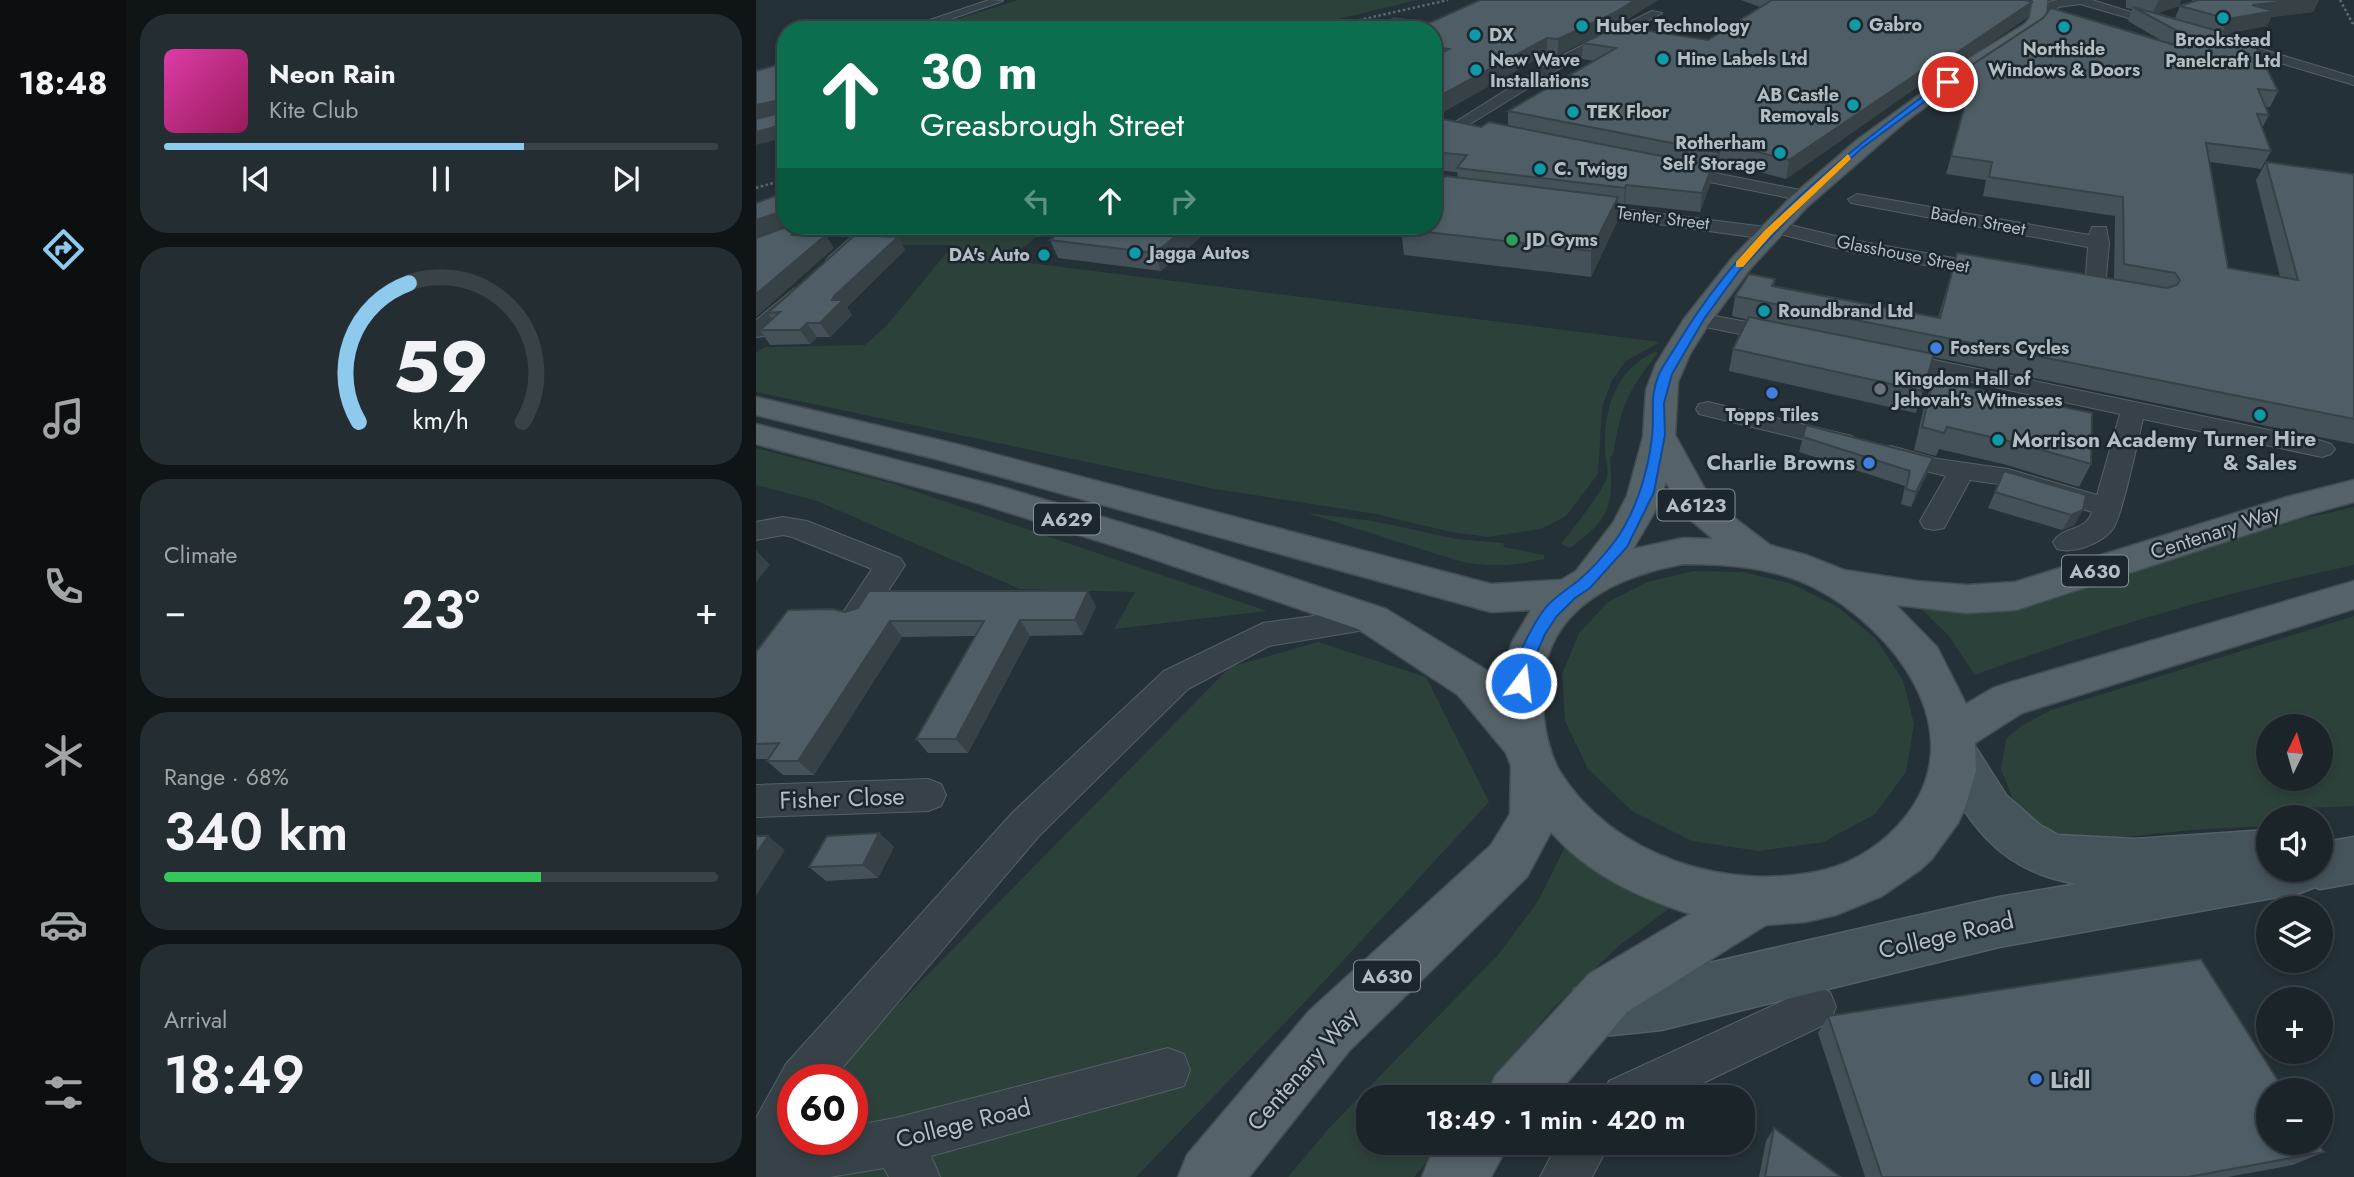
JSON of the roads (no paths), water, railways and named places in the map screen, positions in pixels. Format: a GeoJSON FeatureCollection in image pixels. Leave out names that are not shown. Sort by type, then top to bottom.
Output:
{"type":"FeatureCollection","features":[{"type":"Feature","properties":{"kind":"main road","name":"A6123"},"geometry":{"type":"LineString","coordinates":[[1577,589],[1621,543],[1647,492],[1659,435],[1657,403],[1666,374],[1699,318],[1736,269],[1770,230],[1859,146],[2012,37],[2022,33],[2033,5]]}},
{"type":"Feature","properties":{"kind":"main road","name":"A629"},"geometry":{"type":"LineString","coordinates":[[756,406],[944,450],[1491,598],[1577,589]]}},
{"type":"Feature","properties":{"kind":"main road","name":"A629"},"geometry":{"type":"LineString","coordinates":[[756,434],[990,495],[1143,542],[1372,619],[1473,683],[1528,754]]}},
{"type":"Feature","properties":{"kind":"main road","name":"A6123"},"geometry":{"type":"LineString","coordinates":[[1659,435],[1696,507],[1757,555]]}},
{"type":"Feature","properties":{"kind":"main road","name":"Centenary Way"},"geometry":{"type":"LineString","coordinates":[[1829,579],[1917,595],[1967,599],[2017,596],[2298,505],[2354,491]]}},
{"type":"Feature","properties":{"kind":"main road","name":"A630"},"geometry":{"type":"LineString","coordinates":[[1708,551],[1757,555],[1794,564],[1829,579],[1875,606],[1912,642],[1940,686],[1954,743],[1947,793],[1927,831],[1894,863],[1859,883],[1805,898],[1759,901],[1700,893],[1645,873],[1597,844],[1559,807],[1528,754],[1518,701],[1523,664],[1538,632],[1577,589],[1615,568],[1648,557],[1708,551]]}},
{"type":"Feature","properties":{"kind":"main road"},"geometry":{"type":"LineString","coordinates":[[1954,743],[2008,700],[2354,595]]}},
{"type":"Feature","properties":{"kind":"main road","name":"Centenary Way"},"geometry":{"type":"LineString","coordinates":[[1209,1177],[1329,1031],[1510,861],[1535,817],[1528,754]]}},
{"type":"Feature","properties":{"kind":"main road","name":"A630"},"geometry":{"type":"LineString","coordinates":[[1527,1085],[1608,993],[1759,901]]}},
{"type":"Feature","properties":{"kind":"main road"},"geometry":{"type":"LineString","coordinates":[[1453,1177],[1469,1155]]}},
{"type":"Feature","properties":{"kind":"street"},"geometry":{"type":"LineString","coordinates":[[2033,5],[2050,14],[2057,1],[2080,0],[2154,21],[2176,21]]}},
{"type":"Feature","properties":{"kind":"street"},"geometry":{"type":"LineString","coordinates":[[934,21],[997,1]]}},
{"type":"Feature","properties":{"kind":"street"},"geometry":{"type":"LineString","coordinates":[[1457,126],[1562,61],[1656,13]]}},
{"type":"Feature","properties":{"kind":"street"},"geometry":{"type":"LineString","coordinates":[[2210,38],[2354,81]]}},
{"type":"Feature","properties":{"kind":"street"},"geometry":{"type":"LineString","coordinates":[[1442,123],[1484,131]]}},
{"type":"Feature","properties":{"kind":"street"},"geometry":{"type":"LineString","coordinates":[[1657,167],[1805,196]]}},
{"type":"Feature","properties":{"kind":"street","name":"Baden Street"},"geometry":{"type":"LineString","coordinates":[[1857,199],[2100,237],[2088,288],[2120,293]]}},
{"type":"Feature","properties":{"kind":"street","name":"Tenter Street"},"geometry":{"type":"LineString","coordinates":[[1552,205],[1770,230]]}},
{"type":"Feature","properties":{"kind":"street","name":"Glasshouse Street"},"geometry":{"type":"LineString","coordinates":[[1770,230],[2013,275]]}},
{"type":"Feature","properties":{"kind":"street"},"geometry":{"type":"LineString","coordinates":[[756,331],[864,235]]}},
{"type":"Feature","properties":{"kind":"street"},"geometry":{"type":"LineString","coordinates":[[1699,318],[1808,341]]}},
{"type":"Feature","properties":{"kind":"street"},"geometry":{"type":"LineString","coordinates":[[1862,352],[2322,449]]}},
{"type":"Feature","properties":{"kind":"street"},"geometry":{"type":"LineString","coordinates":[[2067,542],[2091,533],[2102,524],[2134,408]]}},
{"type":"Feature","properties":{"kind":"street"},"geometry":{"type":"LineString","coordinates":[[1708,410],[1937,467],[2008,477],[2107,507]]}},
{"type":"Feature","properties":{"kind":"street"},"geometry":{"type":"LineString","coordinates":[[1934,521],[1962,471]]}},
{"type":"Feature","properties":{"kind":"street"},"geometry":{"type":"LineString","coordinates":[[756,531],[783,526],[797,528],[890,565],[857,614]]}},
{"type":"Feature","properties":{"kind":"street"},"geometry":{"type":"LineString","coordinates":[[816,1064],[1026,824],[1176,680],[1263,635],[1372,619]]}},
{"type":"Feature","properties":{"kind":"street"},"geometry":{"type":"LineString","coordinates":[[1954,743],[1989,810],[2023,841],[2051,857],[2078,861],[2136,862],[2256,854]]}},
{"type":"Feature","properties":{"kind":"street","name":"Fisher Close"},"geometry":{"type":"LineString","coordinates":[[756,801],[928,795]]}},
{"type":"Feature","properties":{"kind":"street"},"geometry":{"type":"LineString","coordinates":[[2333,857],[2354,859]]}},
{"type":"Feature","properties":{"kind":"street"},"geometry":{"type":"LineString","coordinates":[[2333,863],[2354,859]]}},
{"type":"Feature","properties":{"kind":"street","name":"College Road"},"geometry":{"type":"LineString","coordinates":[[1594,1009],[1661,1002],[1999,922],[2256,878]]}},
{"type":"Feature","properties":{"kind":"street"},"geometry":{"type":"LineString","coordinates":[[1650,1085],[1815,1007]]}},
{"type":"Feature","properties":{"kind":"street","name":"College Road"},"geometry":{"type":"LineString","coordinates":[[757,1166],[906,1159],[1168,1070]]}},
{"type":"Feature","properties":{"kind":"street"},"geometry":{"type":"LineString","coordinates":[[757,1166],[777,1126]]}},
{"type":"Feature","properties":{"kind":"street"},"geometry":{"type":"LineString","coordinates":[[1564,1177],[1578,1155]]}},
{"type":"Feature","properties":{"kind":"railway"},"geometry":{"type":"LineString","coordinates":[[1355,21],[1448,0]]}},
{"type":"Feature","properties":{"kind":"railway"},"geometry":{"type":"LineString","coordinates":[[2340,0],[2354,26]]}},
{"type":"Feature","properties":{"kind":"railway"},"geometry":{"type":"LineString","coordinates":[[756,188],[777,182]]}},
{"type":"Feature","properties":{"kind":"place","name":"Brookstead Panelcraft Ltd"},"geometry":{"type":"Point","coordinates":[2223,18]}},
{"type":"Feature","properties":{"kind":"place","name":"Gabro"},"geometry":{"type":"Point","coordinates":[1855,25]}},
{"type":"Feature","properties":{"kind":"place","name":"Huber Technology"},"geometry":{"type":"Point","coordinates":[1582,26]}},
{"type":"Feature","properties":{"kind":"place","name":"Northside Windows & Doors"},"geometry":{"type":"Point","coordinates":[2064,27]}},
{"type":"Feature","properties":{"kind":"place","name":"DX"},"geometry":{"type":"Point","coordinates":[1475,35]}},
{"type":"Feature","properties":{"kind":"place","name":"Hine Labels Ltd"},"geometry":{"type":"Point","coordinates":[1663,59]}},
{"type":"Feature","properties":{"kind":"place","name":"New Wave Installations"},"geometry":{"type":"Point","coordinates":[1476,70]}},
{"type":"Feature","properties":{"kind":"place","name":"AB Castle Removals"},"geometry":{"type":"Point","coordinates":[1853,105]}},
{"type":"Feature","properties":{"kind":"place","name":"TEK Floor"},"geometry":{"type":"Point","coordinates":[1573,112]}},
{"type":"Feature","properties":{"kind":"place","name":"Rotherham Self Storage"},"geometry":{"type":"Point","coordinates":[1780,153]}},
{"type":"Feature","properties":{"kind":"place","name":"C. Twigg"},"geometry":{"type":"Point","coordinates":[1540,169]}},
{"type":"Feature","properties":{"kind":"place","name":"JD Gyms"},"geometry":{"type":"Point","coordinates":[1512,240]}},
{"type":"Feature","properties":{"kind":"place","name":"Jagga Autos"},"geometry":{"type":"Point","coordinates":[1135,253]}},
{"type":"Feature","properties":{"kind":"place","name":"DA's Auto"},"geometry":{"type":"Point","coordinates":[1044,255]}},
{"type":"Feature","properties":{"kind":"place","name":"Roundbrand Ltd"},"geometry":{"type":"Point","coordinates":[1764,311]}},
{"type":"Feature","properties":{"kind":"place","name":"Fosters Cycles"},"geometry":{"type":"Point","coordinates":[1936,348]}},
{"type":"Feature","properties":{"kind":"place","name":"Kingdom Hall of Jehovah's Witnesses"},"geometry":{"type":"Point","coordinates":[1880,389]}},
{"type":"Feature","properties":{"kind":"place","name":"Topps Tiles"},"geometry":{"type":"Point","coordinates":[1772,393]}},
{"type":"Feature","properties":{"kind":"place","name":"Turner Hire & Sales"},"geometry":{"type":"Point","coordinates":[2260,415]}},
{"type":"Feature","properties":{"kind":"place","name":"Morrison Academy"},"geometry":{"type":"Point","coordinates":[1998,440]}},
{"type":"Feature","properties":{"kind":"place","name":"Charlie Browns"},"geometry":{"type":"Point","coordinates":[1869,463]}},
{"type":"Feature","properties":{"kind":"place","name":"Lidl"},"geometry":{"type":"Point","coordinates":[2036,1079]}}]}
